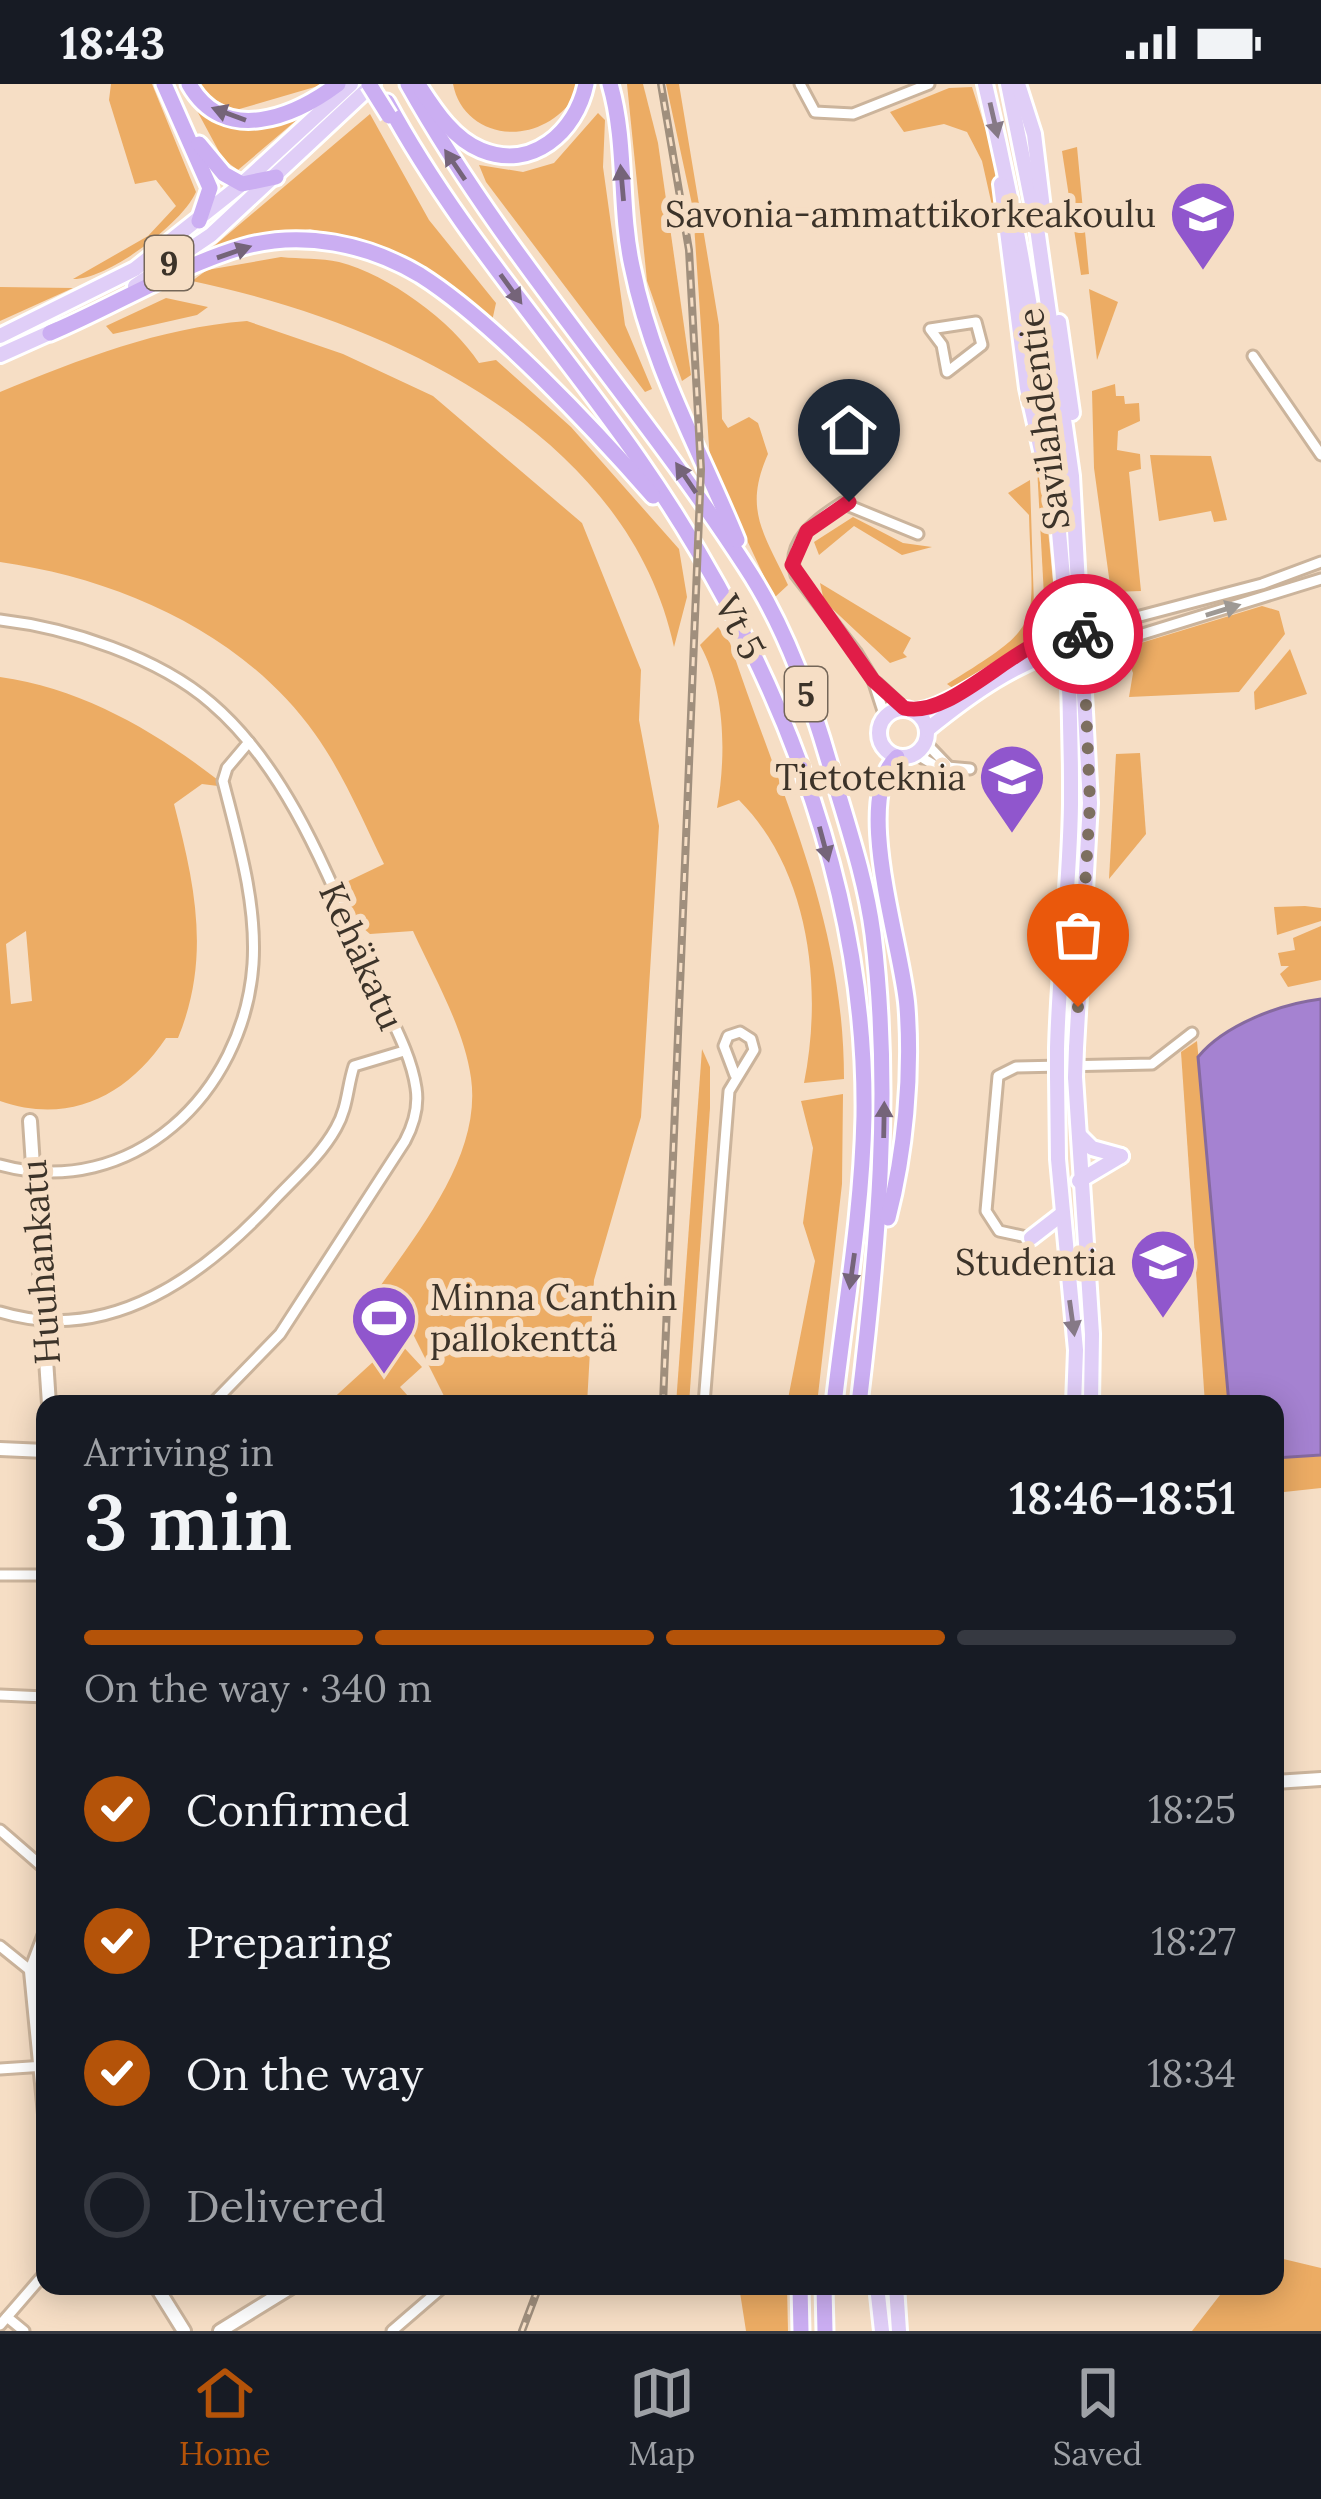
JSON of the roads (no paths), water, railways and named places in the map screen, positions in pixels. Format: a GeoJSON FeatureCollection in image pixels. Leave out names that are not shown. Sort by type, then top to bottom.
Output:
{"type":"FeatureCollection","features":[{"type":"Feature","properties":{"kind":"highway"},"geometry":{"type":"LineString","coordinates":[[164,84],[210,188],[199,220]]}},
{"type":"Feature","properties":{"kind":"highway"},"geometry":{"type":"LineString","coordinates":[[189,84],[211,108],[255,122],[297,113],[338,84]]}},
{"type":"Feature","properties":{"kind":"highway","name":"Vt 5"},"geometry":{"type":"LineString","coordinates":[[373,84],[637,457],[712,572],[770,687],[806,780],[840,902],[856,997],[862,1167],[836,1395]]}},
{"type":"Feature","properties":{"kind":"highway"},"geometry":{"type":"LineString","coordinates":[[415,88],[446,124],[480,150],[521,154],[558,140],[571,124],[586,84]]}},
{"type":"Feature","properties":{"kind":"highway"},"geometry":{"type":"LineString","coordinates":[[610,84],[632,266],[651,342],[685,433],[749,571]]}},
{"type":"Feature","properties":{"kind":"highway","name":"Vt 5"},"geometry":{"type":"LineString","coordinates":[[415,88],[472,190],[616,380],[749,571],[822,736],[872,930],[885,1109],[861,1395]]}},
{"type":"Feature","properties":{"kind":"highway"},"geometry":{"type":"LineString","coordinates":[[189,133],[224,174],[242,184],[276,177]]}},
{"type":"Feature","properties":{"kind":"highway"},"geometry":{"type":"LineString","coordinates":[[50,333],[244,247],[298,239],[350,245],[419,275],[484,329],[607,444],[712,572]]}},
{"type":"Feature","properties":{"kind":"highway"},"geometry":{"type":"LineString","coordinates":[[874,1273],[894,1191],[906,1079],[908,1008],[889,904],[879,788],[897,757]]}},
{"type":"Feature","properties":{"kind":"highway"},"geometry":{"type":"LineString","coordinates":[[800,2295],[801,2331]]}},
{"type":"Feature","properties":{"kind":"highway"},"geometry":{"type":"LineString","coordinates":[[824,2295],[825,2331]]}},
{"type":"Feature","properties":{"kind":"main road","name":"9"},"geometry":{"type":"LineString","coordinates":[[0,336],[135,269],[242,184],[351,84]]}},
{"type":"Feature","properties":{"kind":"main road","name":"9"},"geometry":{"type":"LineString","coordinates":[[0,355],[143,281],[212,235],[373,84]]}},
{"type":"Feature","properties":{"kind":"main road","name":"Savilahdentie"},"geometry":{"type":"LineString","coordinates":[[986,84],[1029,301],[1073,484],[1090,803],[1075,1077],[1092,1334],[1091,1395]]}},
{"type":"Feature","properties":{"kind":"main road","name":"Savilahdentie"},"geometry":{"type":"LineString","coordinates":[[1008,84],[1046,295],[1065,642],[1071,809],[1057,1076],[1064,1244],[1076,1350],[1074,1395]]}},
{"type":"Feature","properties":{"kind":"main road"},"geometry":{"type":"LineString","coordinates":[[1018,84],[1034,134],[1073,422],[1073,484]]}},
{"type":"Feature","properties":{"kind":"main road"},"geometry":{"type":"LineString","coordinates":[[1003,156],[1006,237],[1032,449],[1054,491]]}},
{"type":"Feature","properties":{"kind":"main road"},"geometry":{"type":"LineString","coordinates":[[1080,603],[1122,632],[1086,685]]}},
{"type":"Feature","properties":{"kind":"main road"},"geometry":{"type":"LineString","coordinates":[[1065,642],[979,690],[923,742],[897,757],[880,742],[885,717],[932,709],[1009,661],[1065,642],[1084,638]]}},
{"type":"Feature","properties":{"kind":"main road"},"geometry":{"type":"LineString","coordinates":[[909,710],[923,742]]}},
{"type":"Feature","properties":{"kind":"main road"},"geometry":{"type":"LineString","coordinates":[[1078,1134],[1092,1148],[1121,1156],[1079,1181]]}},
{"type":"Feature","properties":{"kind":"main road"},"geometry":{"type":"LineString","coordinates":[[1031,1238],[1062,1214]]}},
{"type":"Feature","properties":{"kind":"main road"},"geometry":{"type":"LineString","coordinates":[[1031,1238],[1045,1235],[1064,1244]]}},
{"type":"Feature","properties":{"kind":"main road"},"geometry":{"type":"LineString","coordinates":[[879,2295],[882,2331]]}},
{"type":"Feature","properties":{"kind":"main road"},"geometry":{"type":"LineString","coordinates":[[897,2295],[899,2331]]}},
{"type":"Feature","properties":{"kind":"street"},"geometry":{"type":"LineString","coordinates":[[800,84],[808,106],[824,116],[853,114],[929,84]]}},
{"type":"Feature","properties":{"kind":"street"},"geometry":{"type":"LineString","coordinates":[[895,99],[911,84]]}},
{"type":"Feature","properties":{"kind":"street"},"geometry":{"type":"LineString","coordinates":[[976,322],[982,345],[946,372],[942,344],[930,329],[976,322]]}},
{"type":"Feature","properties":{"kind":"street"},"geometry":{"type":"LineString","coordinates":[[1253,356],[1321,455]]}},
{"type":"Feature","properties":{"kind":"street"},"geometry":{"type":"LineString","coordinates":[[909,710],[873,680],[796,575],[793,555],[807,531],[842,503],[918,534]]}},
{"type":"Feature","properties":{"kind":"street"},"geometry":{"type":"LineString","coordinates":[[1122,632],[1321,562]]}},
{"type":"Feature","properties":{"kind":"street"},"geometry":{"type":"LineString","coordinates":[[1084,638],[1321,579]]}},
{"type":"Feature","properties":{"kind":"street","name":"Kehäkatu"},"geometry":{"type":"LineString","coordinates":[[0,620],[58,632],[166,674],[208,700],[249,742],[318,858],[404,1051],[417,1094],[405,1141],[280,1334],[221,1395]]}},
{"type":"Feature","properties":{"kind":"street"},"geometry":{"type":"LineString","coordinates":[[873,680],[885,717]]}},
{"type":"Feature","properties":{"kind":"street"},"geometry":{"type":"LineString","coordinates":[[0,1165],[34,1173],[98,1166],[150,1144],[190,1114],[227,1060],[244,1010],[253,942],[248,887],[223,781],[249,742]]}},
{"type":"Feature","properties":{"kind":"street"},"geometry":{"type":"LineString","coordinates":[[923,742],[934,765],[970,770]]}},
{"type":"Feature","properties":{"kind":"street"},"geometry":{"type":"LineString","coordinates":[[1031,1238],[999,1231],[986,1210],[998,1076],[1016,1067],[1152,1064],[1192,1033]]}},
{"type":"Feature","properties":{"kind":"street"},"geometry":{"type":"LineString","coordinates":[[0,1312],[44,1319],[124,1309],[211,1264],[320,1153],[347,1105],[354,1066],[404,1051]]}},
{"type":"Feature","properties":{"kind":"street"},"geometry":{"type":"LineString","coordinates":[[705,1395],[729,1091],[735,1075]]}},
{"type":"Feature","properties":{"kind":"street","name":"Huuhankatu"},"geometry":{"type":"LineString","coordinates":[[30,1121],[48,1395]]}},
{"type":"Feature","properties":{"kind":"street"},"geometry":{"type":"LineString","coordinates":[[0,1449],[36,1451]]}},
{"type":"Feature","properties":{"kind":"street"},"geometry":{"type":"LineString","coordinates":[[0,1575],[36,1575]]}},
{"type":"Feature","properties":{"kind":"street"},"geometry":{"type":"LineString","coordinates":[[0,1696],[36,1697]]}},
{"type":"Feature","properties":{"kind":"street"},"geometry":{"type":"LineString","coordinates":[[1284,1781],[1321,1778]]}},
{"type":"Feature","properties":{"kind":"street"},"geometry":{"type":"LineString","coordinates":[[0,1830],[36,1861]]}},
{"type":"Feature","properties":{"kind":"street"},"geometry":{"type":"LineString","coordinates":[[0,1946],[31,1971]]}},
{"type":"Feature","properties":{"kind":"street"},"geometry":{"type":"LineString","coordinates":[[36,1958],[31,1971],[36,2011]]}},
{"type":"Feature","properties":{"kind":"street"},"geometry":{"type":"LineString","coordinates":[[0,2069],[36,2066]]}},
{"type":"Feature","properties":{"kind":"street"},"geometry":{"type":"LineString","coordinates":[[24,2331],[4,2321],[36,2284]]}},
{"type":"Feature","properties":{"kind":"street"},"geometry":{"type":"LineString","coordinates":[[162,2295],[184,2331]]}},
{"type":"Feature","properties":{"kind":"street"},"geometry":{"type":"LineString","coordinates":[[220,2331],[278,2295]]}},
{"type":"Feature","properties":{"kind":"street"},"geometry":{"type":"LineString","coordinates":[[392,2331],[434,2295]]}},
{"type":"Feature","properties":{"kind":"railway"},"geometry":{"type":"LineString","coordinates":[[661,84],[689,250],[701,469],[663,1395]]}},
{"type":"Feature","properties":{"kind":"railway"},"geometry":{"type":"LineString","coordinates":[[522,2331],[536,2295]]}},
{"type":"Feature","properties":{"kind":"place","name":"Savonia-ammattikorkeakoulu"},"geometry":{"type":"Point","coordinates":[1203,273]}},
{"type":"Feature","properties":{"kind":"place","name":"Tietoteknia"},"geometry":{"type":"Point","coordinates":[1012,836]}},
{"type":"Feature","properties":{"kind":"place","name":"Studentia"},"geometry":{"type":"Point","coordinates":[1163,1321]}},
{"type":"Feature","properties":{"kind":"place","name":"Minna Canthin pallokenttä"},"geometry":{"type":"Point","coordinates":[384,1377]}}]}
